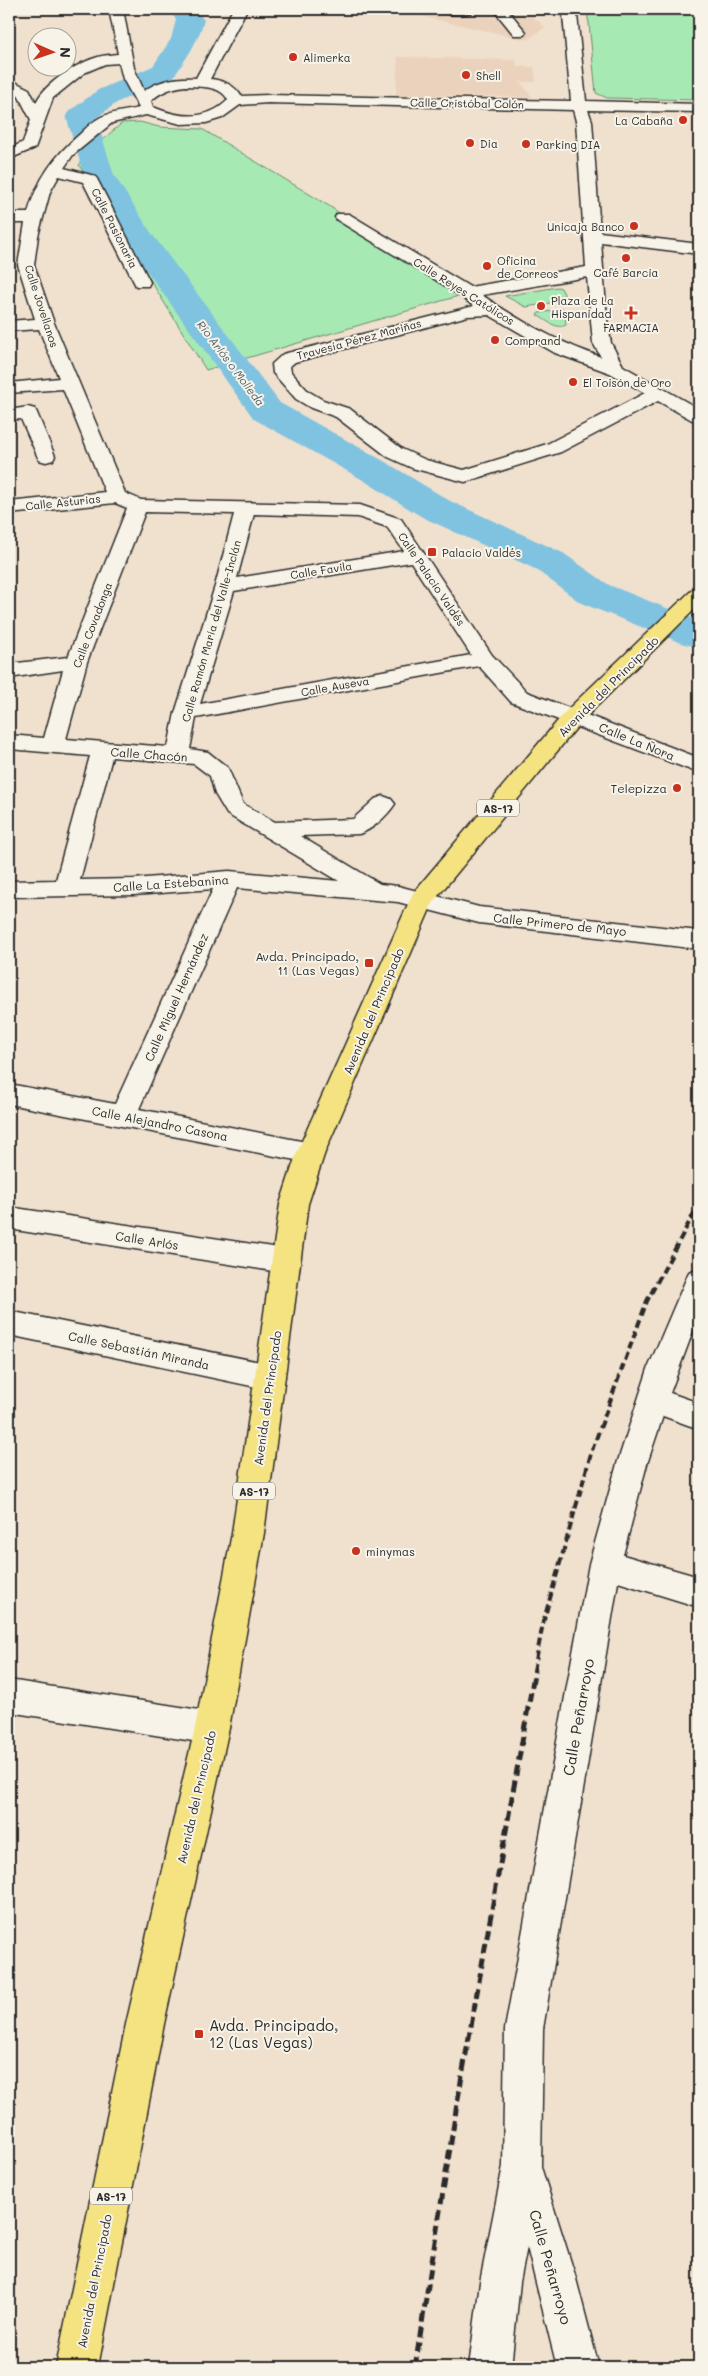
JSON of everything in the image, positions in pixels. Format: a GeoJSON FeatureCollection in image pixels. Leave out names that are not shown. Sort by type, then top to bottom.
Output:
{"type":"FeatureCollection","features":[{"type":"Feature","properties":{"kind":"main road","name":"Avenida del Principado"},"geometry":{"type":"LineString","coordinates":[[76,2367],[146,2024],[212,1728],[248,1533],[294,1204],[311,1152],[422,899],[574,716],[695,599]]}},
{"type":"Feature","properties":{"kind":"street"},"geometry":{"type":"LineString","coordinates":[[116,9],[122,29],[124,58],[139,94],[162,117],[185,120],[201,119],[228,111],[236,101],[231,91],[216,84],[201,82],[170,83],[139,94]]}},
{"type":"Feature","properties":{"kind":"street"},"geometry":{"type":"LineString","coordinates":[[201,82],[240,9]]}},
{"type":"Feature","properties":{"kind":"street"},"geometry":{"type":"LineString","coordinates":[[448,10],[469,9]]}},
{"type":"Feature","properties":{"kind":"street"},"geometry":{"type":"LineString","coordinates":[[500,9],[519,32]]}},
{"type":"Feature","properties":{"kind":"street"},"geometry":{"type":"LineString","coordinates":[[567,9],[570,15],[579,105],[584,121],[596,270],[598,320],[602,342],[616,369]]}},
{"type":"Feature","properties":{"kind":"street"},"geometry":{"type":"LineString","coordinates":[[9,154],[30,146],[46,96],[80,70],[102,60],[124,58]]}},
{"type":"Feature","properties":{"kind":"street"},"geometry":{"type":"LineString","coordinates":[[9,83],[24,92],[38,119]]}},
{"type":"Feature","properties":{"kind":"street","name":"Calle Jovellanos"},"geometry":{"type":"LineString","coordinates":[[117,497],[69,383],[26,265],[42,192],[54,170],[68,152],[96,127],[139,94]]}},
{"type":"Feature","properties":{"kind":"street","name":"Calle Cristóbal Colón"},"geometry":{"type":"LineString","coordinates":[[236,101],[268,98],[699,108]]}},
{"type":"Feature","properties":{"kind":"street","name":"Calle Pasionaria"},"geometry":{"type":"LineString","coordinates":[[54,170],[89,179],[142,282]]}},
{"type":"Feature","properties":{"kind":"street"},"geometry":{"type":"LineString","coordinates":[[9,218],[35,218]]}},
{"type":"Feature","properties":{"kind":"street","name":"Calle Reyes Católicos"},"geometry":{"type":"LineString","coordinates":[[343,218],[492,310],[561,348],[616,369],[657,394],[699,416]]}},
{"type":"Feature","properties":{"kind":"street"},"geometry":{"type":"LineString","coordinates":[[593,236],[699,249]]}},
{"type":"Feature","properties":{"kind":"street"},"geometry":{"type":"LineString","coordinates":[[466,293],[596,270]]}},
{"type":"Feature","properties":{"kind":"street","name":"Travesía Pérez Mariñas"},"geometry":{"type":"LineString","coordinates":[[492,310],[468,311],[289,358],[281,364],[282,373],[302,395],[317,404],[343,413],[395,453],[419,464],[466,476],[554,448],[657,394]]}},
{"type":"Feature","properties":{"kind":"street"},"geometry":{"type":"LineString","coordinates":[[9,326],[46,323]]}},
{"type":"Feature","properties":{"kind":"street"},"geometry":{"type":"LineString","coordinates":[[561,348],[602,342]]}},
{"type":"Feature","properties":{"kind":"street"},"geometry":{"type":"LineString","coordinates":[[9,388],[69,383]]}},
{"type":"Feature","properties":{"kind":"street"},"geometry":{"type":"LineString","coordinates":[[9,415],[28,413],[46,456]]}},
{"type":"Feature","properties":{"kind":"street"},"geometry":{"type":"LineString","coordinates":[[117,497],[138,506]]}},
{"type":"Feature","properties":{"kind":"street","name":"Calle Asturias"},"geometry":{"type":"LineString","coordinates":[[9,508],[117,497]]}},
{"type":"Feature","properties":{"kind":"street","name":"Calle Palacio Valdés"},"geometry":{"type":"LineString","coordinates":[[138,506],[360,511],[394,523],[417,555],[484,659],[519,697],[574,716]]}},
{"type":"Feature","properties":{"kind":"street","name":"Calle Covadonga"},"geometry":{"type":"LineString","coordinates":[[53,747],[76,662],[138,506]]}},
{"type":"Feature","properties":{"kind":"street","name":"Calle Ramón María del Valle-Inclán"},"geometry":{"type":"LineString","coordinates":[[178,755],[186,713],[225,586],[246,507]]}},
{"type":"Feature","properties":{"kind":"street","name":"Calle Favila"},"geometry":{"type":"LineString","coordinates":[[225,586],[417,555]]}},
{"type":"Feature","properties":{"kind":"street","name":"Calle Auseva"},"geometry":{"type":"LineString","coordinates":[[186,713],[484,659]]}},
{"type":"Feature","properties":{"kind":"street"},"geometry":{"type":"LineString","coordinates":[[9,671],[76,662]]}},
{"type":"Feature","properties":{"kind":"street","name":"Calle La Ñora"},"geometry":{"type":"LineString","coordinates":[[574,716],[699,766]]}},
{"type":"Feature","properties":{"kind":"street","name":"Calle Chacón"},"geometry":{"type":"LineString","coordinates":[[9,742],[53,747],[200,757],[220,773],[226,794],[235,809],[376,892]]}},
{"type":"Feature","properties":{"kind":"street"},"geometry":{"type":"LineString","coordinates":[[66,888],[103,750]]}},
{"type":"Feature","properties":{"kind":"street"},"geometry":{"type":"LineString","coordinates":[[270,830],[359,826],[384,804]]}},
{"type":"Feature","properties":{"kind":"street"},"geometry":{"type":"LineString","coordinates":[[329,827],[362,846]]}},
{"type":"Feature","properties":{"kind":"street","name":"Calle La Estebanina"},"geometry":{"type":"LineString","coordinates":[[9,889],[134,887],[228,879],[376,892],[422,899]]}},
{"type":"Feature","properties":{"kind":"street","name":"Calle Miguel Hernández"},"geometry":{"type":"LineString","coordinates":[[123,1116],[228,879]]}},
{"type":"Feature","properties":{"kind":"street","name":"Calle Primero de Mayo"},"geometry":{"type":"LineString","coordinates":[[422,899],[479,915],[699,940]]}},
{"type":"Feature","properties":{"kind":"street","name":"Calle Alejandro Casona"},"geometry":{"type":"LineString","coordinates":[[9,1094],[311,1152]]}},
{"type":"Feature","properties":{"kind":"street","name":"Calle Arlós"},"geometry":{"type":"LineString","coordinates":[[9,1218],[285,1261]]}},
{"type":"Feature","properties":{"kind":"street","name":"Calle Peñarroyo"},"geometry":{"type":"LineString","coordinates":[[490,2367],[500,2282],[522,2166],[524,2028],[606,1564],[632,1464],[664,1366],[699,1280]]}},
{"type":"Feature","properties":{"kind":"street","name":"Calle Sebastián Miranda"},"geometry":{"type":"LineString","coordinates":[[9,1323],[270,1376]]}},
{"type":"Feature","properties":{"kind":"street"},"geometry":{"type":"LineString","coordinates":[[653,1400],[699,1416]]}},
{"type":"Feature","properties":{"kind":"street"},"geometry":{"type":"LineString","coordinates":[[606,1564],[699,1592]]}},
{"type":"Feature","properties":{"kind":"street"},"geometry":{"type":"LineString","coordinates":[[9,1696],[212,1728]]}},
{"type":"Feature","properties":{"kind":"street","name":"Calle Peñarroyo"},"geometry":{"type":"LineString","coordinates":[[522,2166],[555,2275],[578,2367]]}},
{"type":"Feature","properties":{"kind":"shaded area"},"geometry":{"type":"Polygon","coordinates":[[[432,9],[523,9],[545,27],[527,40],[416,15],[432,9]]]}},
{"type":"Feature","properties":{"kind":"shaded area","name":"Shell"},"geometry":{"type":"Polygon","coordinates":[[[398,57],[516,60],[517,67],[534,67],[536,82],[520,82],[532,97],[396,95],[398,57]]]}},
{"type":"Feature","properties":{"kind":"green space"},"geometry":{"type":"Polygon","coordinates":[[[586,9],[699,9],[699,100],[607,98],[596,93],[586,9]]]}},
{"type":"Feature","properties":{"kind":"green space"},"geometry":{"type":"Polygon","coordinates":[[[140,122],[159,127],[202,129],[329,206],[462,295],[206,370],[79,165],[91,150],[122,123],[140,122]]]}},
{"type":"Feature","properties":{"kind":"green space"},"geometry":{"type":"Polygon","coordinates":[[[557,287],[561,288],[566,298],[562,301],[526,307],[505,296],[557,287]]]}},
{"type":"Feature","properties":{"kind":"green space"},"geometry":{"type":"Polygon","coordinates":[[[565,310],[566,325],[562,326],[551,324],[537,315],[539,313],[565,310]]]}},
{"type":"Feature","properties":{"kind":"waterway","name":"Río Arlós o Molleda"},"geometry":{"type":"LineString","coordinates":[[182,9],[190,20],[185,39],[163,72],[108,96],[81,116],[99,175],[139,238],[267,411],[376,472],[436,509],[549,561],[595,594],[699,635]]}},
{"type":"Feature","properties":{"kind":"railway"},"geometry":{"type":"LineString","coordinates":[[534,1671],[543,1623],[592,1450],[647,1301],[699,1204]]}},
{"type":"Feature","properties":{"kind":"railway"},"geometry":{"type":"LineString","coordinates":[[415,2367],[457,2104],[535,1669]]}},
{"type":"Feature","properties":{"kind":"place","name":"Alimerka"},"geometry":{"type":"Point","coordinates":[293,57]}},
{"type":"Feature","properties":{"kind":"place","name":"Shell"},"geometry":{"type":"Point","coordinates":[466,75]}},
{"type":"Feature","properties":{"kind":"place","name":"La Cabaña"},"geometry":{"type":"Point","coordinates":[683,120]}},
{"type":"Feature","properties":{"kind":"place","name":"Dia"},"geometry":{"type":"Point","coordinates":[470,143]}},
{"type":"Feature","properties":{"kind":"place","name":"Parking DIA"},"geometry":{"type":"Point","coordinates":[526,144]}},
{"type":"Feature","properties":{"kind":"place","name":"Unicaja Banco"},"geometry":{"type":"Point","coordinates":[634,226]}},
{"type":"Feature","properties":{"kind":"place","name":"Café Barcia"},"geometry":{"type":"Point","coordinates":[626,258]}},
{"type":"Feature","properties":{"kind":"place","name":"Oficina de Correos"},"geometry":{"type":"Point","coordinates":[487,266]}},
{"type":"Feature","properties":{"kind":"place","name":"Plaza de La Hispanidad"},"geometry":{"type":"Point","coordinates":[541,306]}},
{"type":"Feature","properties":{"kind":"place","name":"FARMACIA"},"geometry":{"type":"Point","coordinates":[631,313]}},
{"type":"Feature","properties":{"kind":"place","name":"Comprand"},"geometry":{"type":"Point","coordinates":[495,340]}},
{"type":"Feature","properties":{"kind":"place","name":"El Toisón de Oro"},"geometry":{"type":"Point","coordinates":[573,382]}},
{"type":"Feature","properties":{"kind":"place","name":"Palacio Valdés"},"geometry":{"type":"Point","coordinates":[432,552]}},
{"type":"Feature","properties":{"kind":"place","name":"Telepizza"},"geometry":{"type":"Point","coordinates":[677,788]}},
{"type":"Feature","properties":{"kind":"place","name":"Avda. Principado, 11 (Las Vegas)"},"geometry":{"type":"Point","coordinates":[369,963]}},
{"type":"Feature","properties":{"kind":"place","name":"minymas"},"geometry":{"type":"Point","coordinates":[356,1551]}},
{"type":"Feature","properties":{"kind":"place","name":"Avda. Principado, 12 (Las Vegas)"},"geometry":{"type":"Point","coordinates":[199,2034]}}]}
